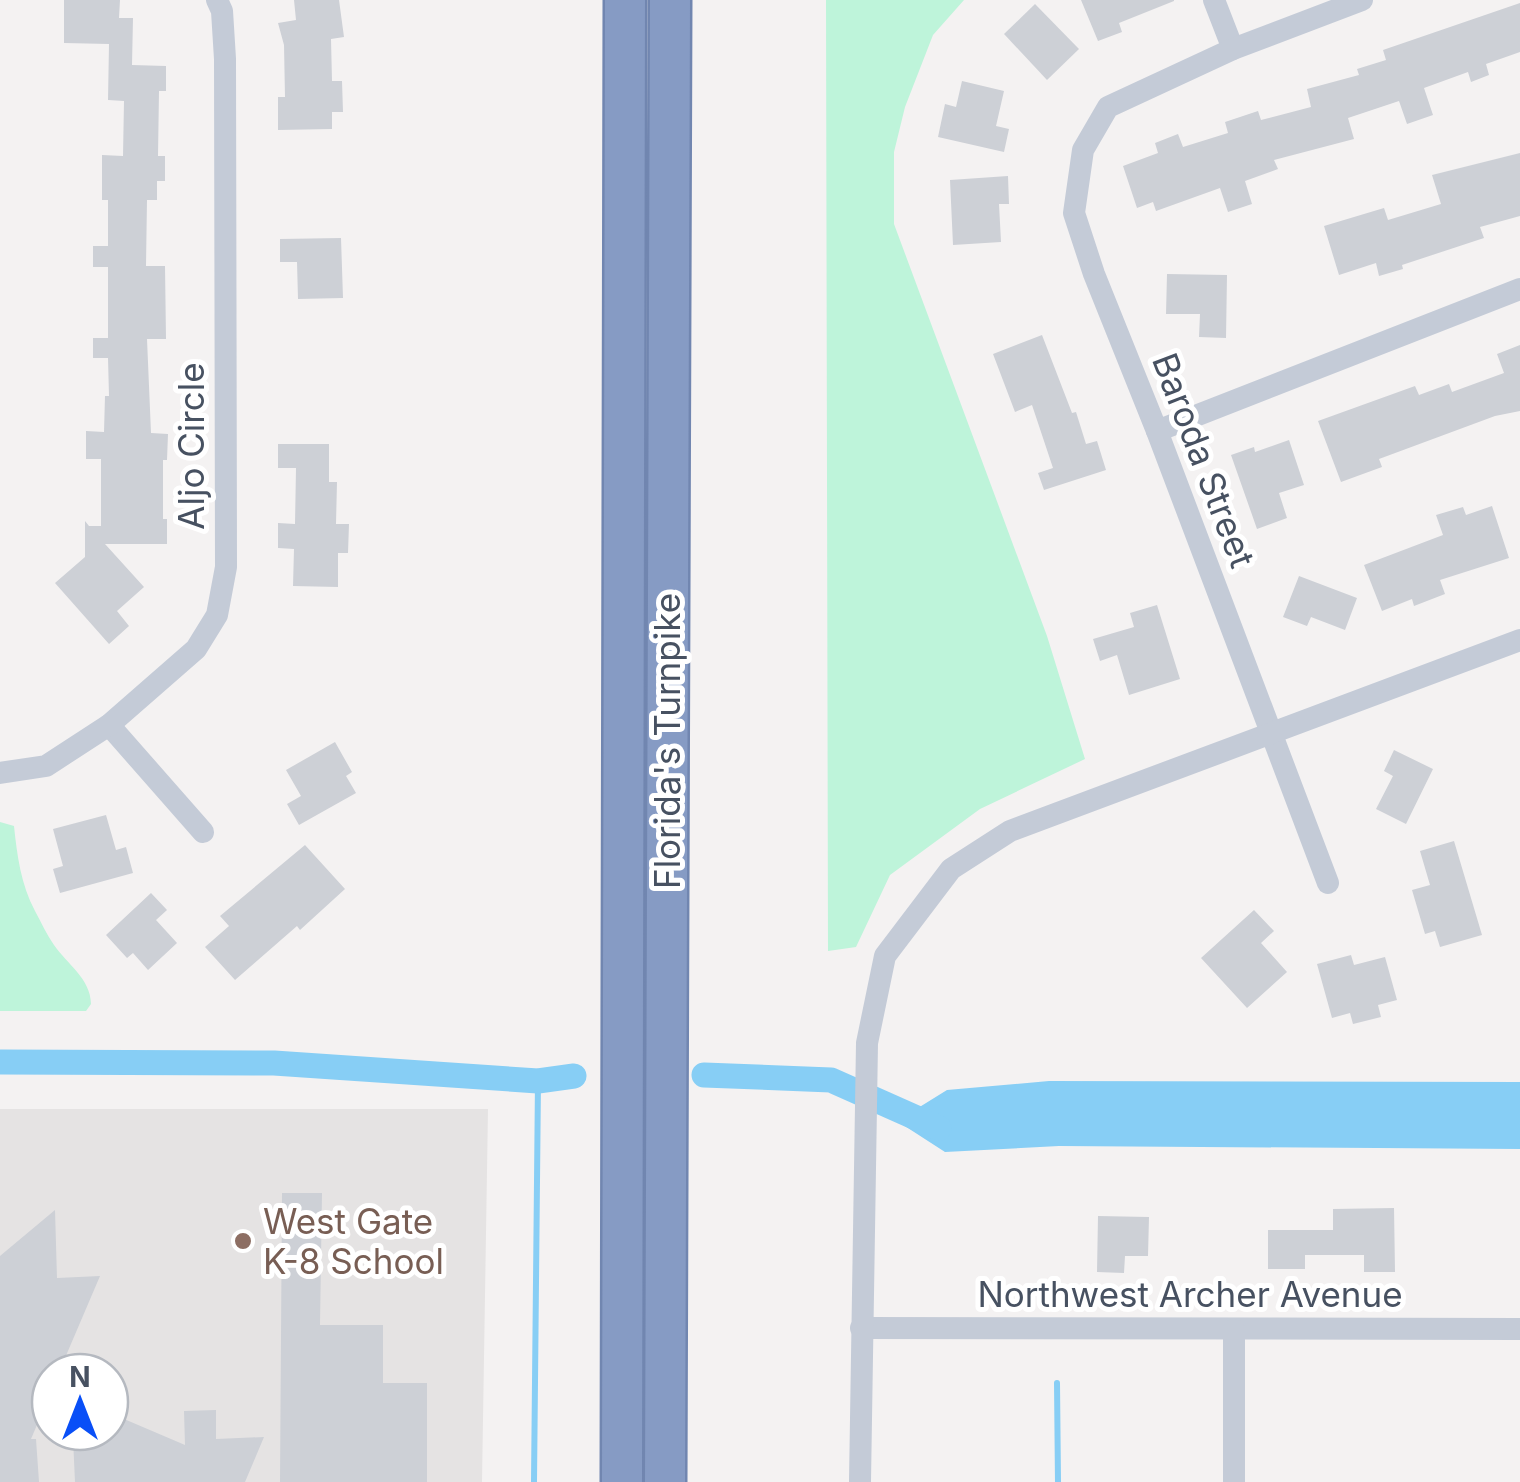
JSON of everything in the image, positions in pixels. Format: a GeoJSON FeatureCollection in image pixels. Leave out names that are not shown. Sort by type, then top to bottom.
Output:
{"type":"FeatureCollection","features":[{"type":"Feature","properties":{"kind":"highway","name":"Florida's Turnpike"},"geometry":{"type":"LineString","coordinates":[[622,1482],[625,0]]}},
{"type":"Feature","properties":{"kind":"highway","name":"Florida's Turnpike"},"geometry":{"type":"LineString","coordinates":[[665,1482],[670,0]]}},
{"type":"Feature","properties":{"kind":"street","name":"Aljo Circle"},"geometry":{"type":"LineString","coordinates":[[0,773],[46,766],[109,725],[196,649],[217,614],[226,567],[225,59],[222,11],[216,0]]}},
{"type":"Feature","properties":{"kind":"street"},"geometry":{"type":"LineString","coordinates":[[1214,0],[1234,49],[1362,0]]}},
{"type":"Feature","properties":{"kind":"street","name":"Baroda Street"},"geometry":{"type":"LineString","coordinates":[[1234,49],[1108,107],[1083,150],[1074,213],[1328,884]]}},
{"type":"Feature","properties":{"kind":"street"},"geometry":{"type":"LineString","coordinates":[[1157,431],[1520,288]]}},
{"type":"Feature","properties":{"kind":"street"},"geometry":{"type":"LineString","coordinates":[[860,1482],[867,1043],[886,956],[951,869],[1010,831],[1520,640]]}},
{"type":"Feature","properties":{"kind":"street"},"geometry":{"type":"LineString","coordinates":[[109,725],[203,832]]}},
{"type":"Feature","properties":{"kind":"street","name":"Northwest Archer Avenue"},"geometry":{"type":"LineString","coordinates":[[861,1328],[1520,1328]]}},
{"type":"Feature","properties":{"kind":"street"},"geometry":{"type":"LineString","coordinates":[[1234,1330],[1234,1482]]}},
{"type":"Feature","properties":{"kind":"shaded area","name":"West Gate K-8 School"},"geometry":{"type":"Polygon","coordinates":[[[0,1109],[488,1109],[482,1482],[0,1482],[0,1109]]]}},
{"type":"Feature","properties":{"kind":"green space"},"geometry":{"type":"Polygon","coordinates":[[[826,0],[964,0],[933,35],[905,107],[894,152],[894,224],[1047,636],[1085,759],[980,809],[890,875],[856,947],[828,951],[826,0]]]}},
{"type":"Feature","properties":{"kind":"green space"},"geometry":{"type":"Polygon","coordinates":[[[0,822],[14,826],[20,870],[30,901],[51,941],[87,987],[91,1004],[86,1011],[0,1011],[0,822]]]}},
{"type":"Feature","properties":{"kind":"water"},"geometry":{"type":"Polygon","coordinates":[[[1049,1081],[1520,1082],[1520,1149],[1059,1146],[945,1152],[897,1121],[947,1090],[1049,1081]]]}},
{"type":"Feature","properties":{"kind":"building"},"geometry":{"type":"Polygon","coordinates":[[[64,0],[120,0],[119,18],[133,18],[132,65],[166,66],[166,91],[159,91],[158,156],[165,156],[165,181],[157,181],[157,200],[147,200],[146,266],[165,266],[166,339],[147,339],[151,433],[168,434],[167,460],[163,460],[167,544],[105,544],[144,587],[117,611],[129,626],[109,644],[55,583],[85,557],[85,521],[89,526],[101,526],[101,459],[86,459],[86,431],[104,432],[105,396],[109,396],[108,358],[93,358],[93,338],[108,338],[108,267],[93,267],[93,246],[108,246],[108,200],[102,200],[102,155],[123,156],[124,101],[108,100],[109,44],[64,43],[64,0]]]}},
{"type":"Feature","properties":{"kind":"building"},"geometry":{"type":"Polygon","coordinates":[[[294,0],[339,0],[344,37],[331,39],[332,81],[342,81],[343,112],[332,112],[332,129],[278,130],[278,97],[285,97],[284,45],[278,23],[296,20],[294,0]]]}},
{"type":"Feature","properties":{"kind":"building"},"geometry":{"type":"Polygon","coordinates":[[[1081,0],[1174,1],[1119,23],[1122,32],[1098,41],[1081,0]]]}},
{"type":"Feature","properties":{"kind":"building"},"geometry":{"type":"Polygon","coordinates":[[[1520,3],[1520,52],[1486,64],[1489,75],[1471,82],[1468,72],[1424,88],[1433,115],[1407,124],[1399,101],[1348,118],[1354,139],[1274,160],[1278,169],[1245,181],[1252,204],[1228,212],[1220,188],[1156,211],[1153,202],[1137,208],[1123,166],[1158,153],[1155,143],[1178,134],[1183,147],[1228,133],[1225,122],[1258,111],[1261,120],[1311,107],[1307,89],[1359,75],[1357,69],[1386,60],[1383,50],[1520,3]]]}},
{"type":"Feature","properties":{"kind":"building"},"geometry":{"type":"Polygon","coordinates":[[[1035,4],[1079,49],[1047,80],[1004,34],[1035,4]]]}},
{"type":"Feature","properties":{"kind":"building"},"geometry":{"type":"Polygon","coordinates":[[[962,81],[1004,91],[996,126],[1009,129],[1004,152],[938,137],[945,104],[956,107],[962,81]]]}},
{"type":"Feature","properties":{"kind":"building"},"geometry":{"type":"Polygon","coordinates":[[[1520,153],[1520,216],[1480,227],[1484,238],[1402,265],[1403,269],[1379,276],[1376,263],[1339,275],[1324,226],[1384,208],[1388,220],[1441,204],[1432,175],[1520,153]]]}},
{"type":"Feature","properties":{"kind":"building"},"geometry":{"type":"Polygon","coordinates":[[[1008,176],[1009,204],[999,204],[1001,242],[953,245],[950,180],[1008,176]]]}},
{"type":"Feature","properties":{"kind":"building"},"geometry":{"type":"Polygon","coordinates":[[[341,238],[343,298],[298,299],[297,262],[280,262],[280,239],[341,238]]]}},
{"type":"Feature","properties":{"kind":"building"},"geometry":{"type":"Polygon","coordinates":[[[1167,274],[1227,275],[1226,338],[1199,337],[1200,314],[1166,314],[1167,274]]]}},
{"type":"Feature","properties":{"kind":"building"},"geometry":{"type":"Polygon","coordinates":[[[1042,335],[1086,444],[1097,441],[1106,470],[1044,490],[1038,473],[1053,468],[1032,405],[1015,412],[993,354],[1042,335]]]}},
{"type":"Feature","properties":{"kind":"building"},"geometry":{"type":"Polygon","coordinates":[[[1520,345],[1520,411],[1495,416],[1379,459],[1382,467],[1341,482],[1318,421],[1415,386],[1419,395],[1449,384],[1452,392],[1504,373],[1497,354],[1520,345]]]}},
{"type":"Feature","properties":{"kind":"building"},"geometry":{"type":"Polygon","coordinates":[[[1289,440],[1304,485],[1279,493],[1287,518],[1257,529],[1231,455],[1254,447],[1255,452],[1289,440]]]}},
{"type":"Feature","properties":{"kind":"building"},"geometry":{"type":"Polygon","coordinates":[[[278,444],[329,444],[329,482],[337,482],[336,524],[349,524],[348,553],[338,553],[338,587],[293,586],[294,549],[278,548],[278,523],[295,524],[296,468],[278,468],[278,444]]]}},
{"type":"Feature","properties":{"kind":"building"},"geometry":{"type":"Polygon","coordinates":[[[1492,506],[1509,558],[1440,580],[1445,594],[1414,606],[1412,599],[1382,611],[1364,565],[1443,535],[1436,515],[1463,507],[1466,515],[1492,506]]]}},
{"type":"Feature","properties":{"kind":"building"},"geometry":{"type":"Polygon","coordinates":[[[1299,576],[1357,598],[1345,630],[1311,617],[1307,626],[1283,617],[1299,576]]]}},
{"type":"Feature","properties":{"kind":"building"},"geometry":{"type":"Polygon","coordinates":[[[1157,605],[1180,679],[1129,695],[1117,655],[1100,661],[1093,639],[1134,627],[1130,613],[1157,605]]]}},
{"type":"Feature","properties":{"kind":"building"},"geometry":{"type":"Polygon","coordinates":[[[335,742],[352,772],[346,776],[356,793],[299,825],[287,804],[301,796],[286,770],[335,742]]]}},
{"type":"Feature","properties":{"kind":"building"},"geometry":{"type":"Polygon","coordinates":[[[1394,750],[1433,769],[1406,824],[1376,809],[1393,776],[1384,771],[1394,750]]]}},
{"type":"Feature","properties":{"kind":"building"},"geometry":{"type":"Polygon","coordinates":[[[106,815],[116,850],[126,847],[133,873],[60,893],[53,869],[63,866],[53,829],[106,815]]]}},
{"type":"Feature","properties":{"kind":"building"},"geometry":{"type":"Polygon","coordinates":[[[1454,841],[1482,935],[1440,947],[1435,931],[1425,934],[1412,890],[1430,885],[1420,851],[1454,841]]]}},
{"type":"Feature","properties":{"kind":"building"},"geometry":{"type":"Polygon","coordinates":[[[305,845],[345,889],[235,980],[205,947],[229,926],[220,916],[305,845]]]}},
{"type":"Feature","properties":{"kind":"building"},"geometry":{"type":"Polygon","coordinates":[[[151,893],[167,910],[156,920],[177,943],[148,970],[133,953],[127,958],[106,935],[151,893]]]}},
{"type":"Feature","properties":{"kind":"building"},"geometry":{"type":"Polygon","coordinates":[[[1254,910],[1274,931],[1261,943],[1287,972],[1247,1008],[1201,958],[1254,910]]]}},
{"type":"Feature","properties":{"kind":"building"},"geometry":{"type":"Polygon","coordinates":[[[1351,955],[1354,965],[1385,957],[1397,1000],[1378,1005],[1381,1017],[1353,1024],[1350,1013],[1332,1018],[1317,964],[1351,955]]]}},
{"type":"Feature","properties":{"kind":"building"},"geometry":{"type":"Polygon","coordinates":[[[282,1193],[322,1193],[320,1325],[383,1325],[383,1383],[427,1383],[427,1482],[280,1482],[282,1193]]]}},
{"type":"Feature","properties":{"kind":"building"},"geometry":{"type":"Polygon","coordinates":[[[1394,1208],[1395,1272],[1364,1272],[1364,1255],[1305,1255],[1305,1269],[1268,1269],[1268,1230],[1333,1230],[1333,1209],[1394,1208]]]}},
{"type":"Feature","properties":{"kind":"building"},"geometry":{"type":"Polygon","coordinates":[[[55,1210],[57,1278],[100,1276],[68,1352],[30,1352],[30,1452],[37,1452],[39,1482],[0,1482],[0,1256],[55,1210]]]}},
{"type":"Feature","properties":{"kind":"building"},"geometry":{"type":"Polygon","coordinates":[[[1098,1216],[1149,1217],[1148,1256],[1125,1256],[1124,1273],[1097,1272],[1098,1216]]]}},
{"type":"Feature","properties":{"kind":"building"},"geometry":{"type":"Polygon","coordinates":[[[216,1410],[216,1439],[264,1437],[245,1482],[75,1482],[74,1452],[130,1452],[130,1422],[185,1445],[184,1411],[216,1410]]]}},
{"type":"Feature","properties":{"kind":"waterway"},"geometry":{"type":"LineString","coordinates":[[0,1062],[274,1063],[538,1081],[574,1076]]}},
{"type":"Feature","properties":{"kind":"waterway"},"geometry":{"type":"LineString","coordinates":[[704,1075],[831,1080],[939,1128]]}},
{"type":"Feature","properties":{"kind":"waterway"},"geometry":{"type":"LineString","coordinates":[[534,1482],[538,1081]]}},
{"type":"Feature","properties":{"kind":"waterway"},"geometry":{"type":"LineString","coordinates":[[1057,1383],[1058,1482]]}},
{"type":"Feature","properties":{"kind":"place","name":"West Gate K-8 School"},"geometry":{"type":"Point","coordinates":[243,1241]}}]}
